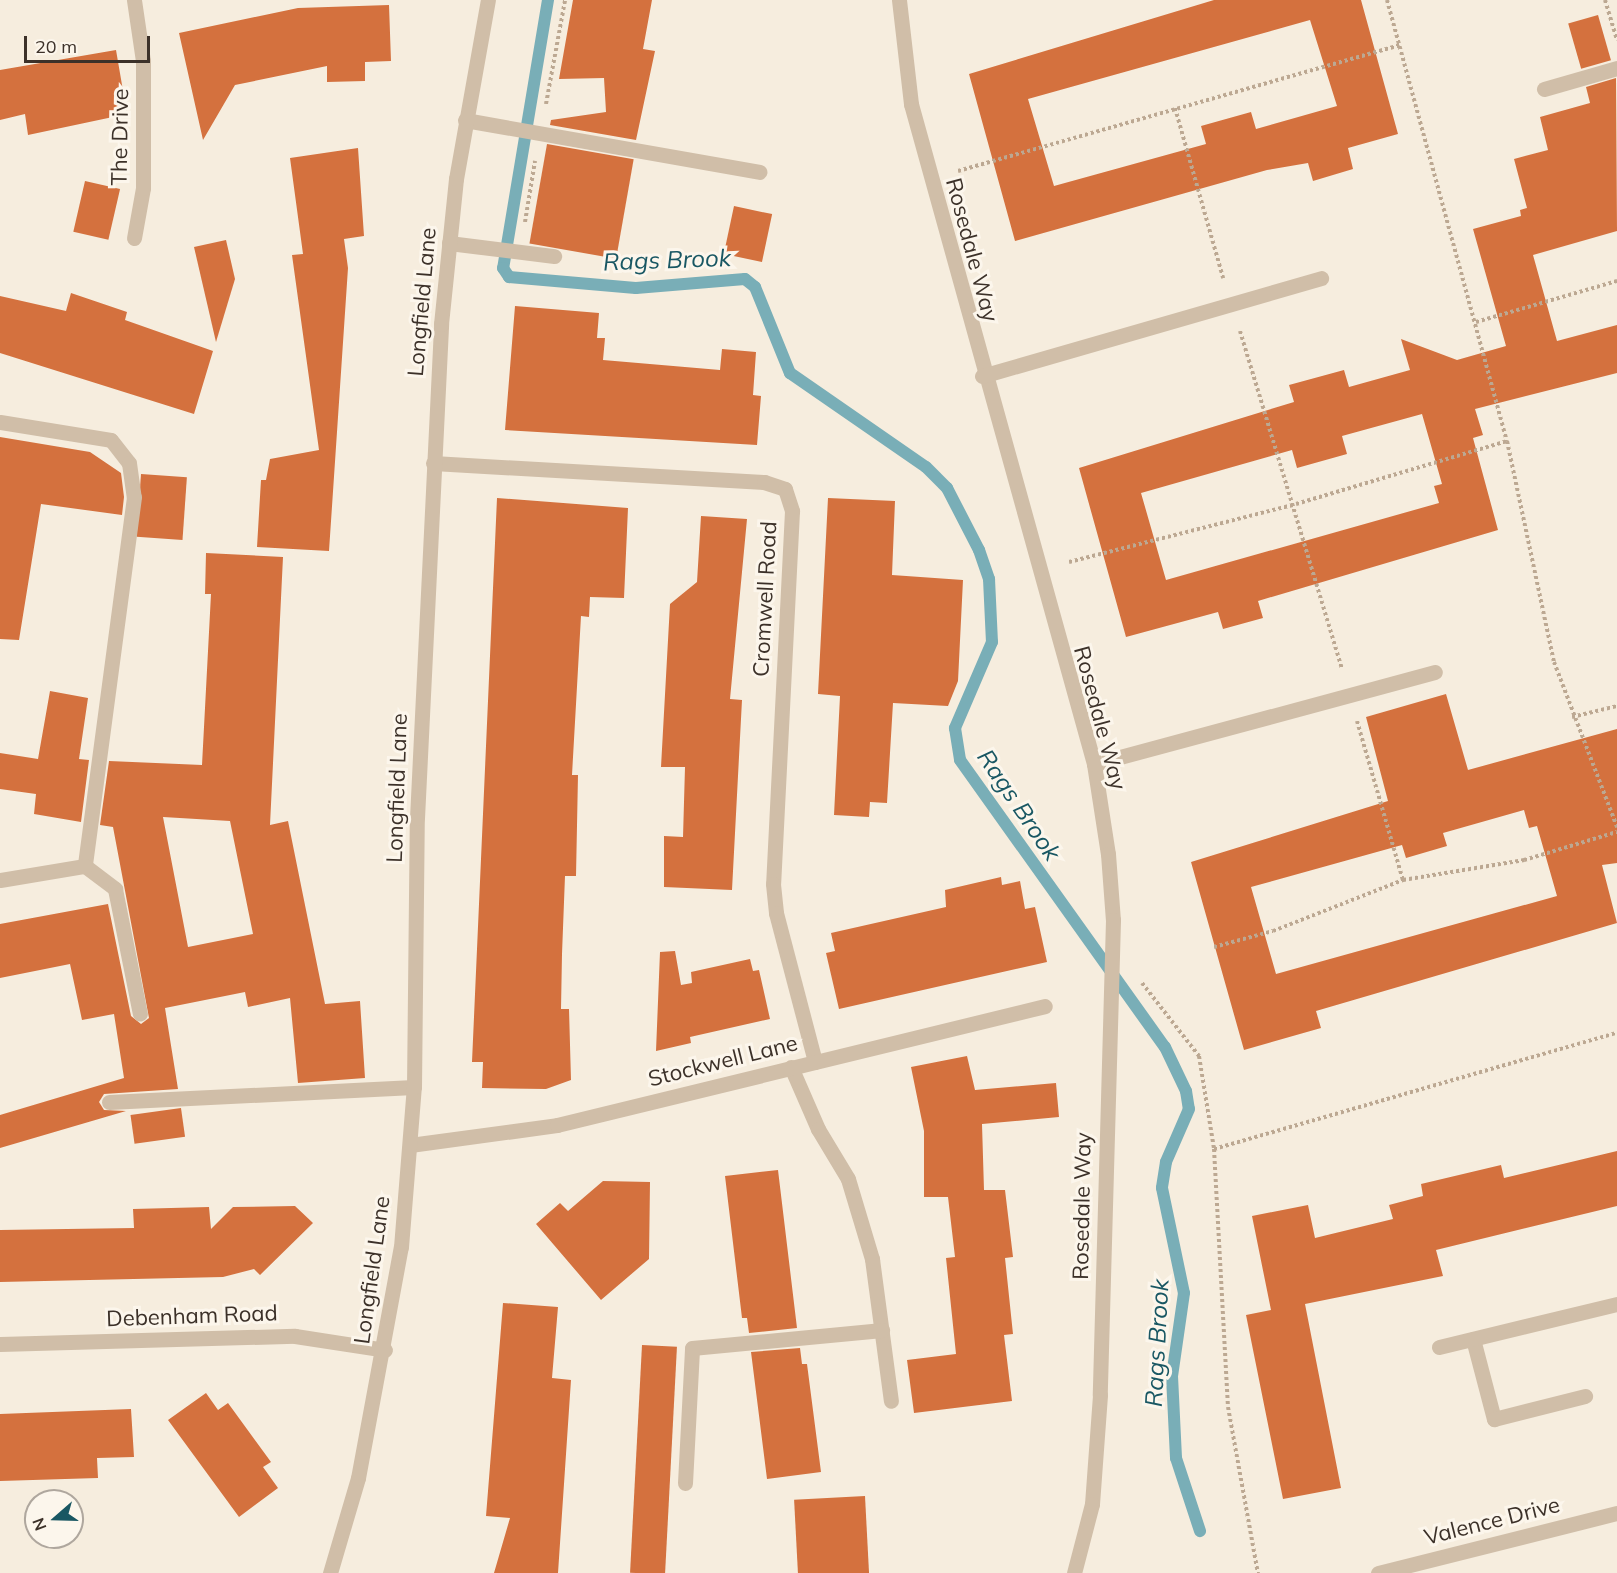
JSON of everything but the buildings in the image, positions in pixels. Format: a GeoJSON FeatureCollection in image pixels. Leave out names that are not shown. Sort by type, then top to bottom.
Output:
{"type":"FeatureCollection","features":[{"type":"Feature","properties":{"kind":"street","name":"The Drive"},"geometry":{"type":"LineString","coordinates":[[134,0],[143,62],[143,188],[134,238]]}},
{"type":"Feature","properties":{"kind":"street","name":"Longfield Lane"},"geometry":{"type":"LineString","coordinates":[[330,1573],[358,1478],[385,1350],[410,1144],[414,1087],[417,818],[433,463],[449,243],[465,120],[488,0]]}},
{"type":"Feature","properties":{"kind":"street","name":"Rosedale Way"},"geometry":{"type":"LineString","coordinates":[[899,0],[911,104],[930,179],[1036,570],[1094,764],[1113,921],[1107,1035],[1096,1466],[1074,1573]]}},
{"type":"Feature","properties":{"kind":"street"},"geometry":{"type":"LineString","coordinates":[[1544,89],[1617,68]]}},
{"type":"Feature","properties":{"kind":"street"},"geometry":{"type":"LineString","coordinates":[[465,120],[759,172]]}},
{"type":"Feature","properties":{"kind":"street"},"geometry":{"type":"LineString","coordinates":[[449,243],[554,256]]}},
{"type":"Feature","properties":{"kind":"street"},"geometry":{"type":"LineString","coordinates":[[982,376],[1321,279]]}},
{"type":"Feature","properties":{"kind":"street"},"geometry":{"type":"LineString","coordinates":[[0,422],[111,440],[129,463],[134,496],[85,866]]}},
{"type":"Feature","properties":{"kind":"street","name":"Cromwell Road"},"geometry":{"type":"LineString","coordinates":[[433,463],[764,482],[784,489],[792,511],[773,884],[776,913],[815,1062]]}},
{"type":"Feature","properties":{"kind":"street"},"geometry":{"type":"LineString","coordinates":[[1094,764],[1350,697],[1435,672]]}},
{"type":"Feature","properties":{"kind":"street"},"geometry":{"type":"LineString","coordinates":[[0,880],[85,866],[115,889],[140,1014]]}},
{"type":"Feature","properties":{"kind":"street","name":"Stockwell Lane"},"geometry":{"type":"LineString","coordinates":[[410,1144],[557,1125],[1045,1006]]}},
{"type":"Feature","properties":{"kind":"street"},"geometry":{"type":"LineString","coordinates":[[791,1067],[818,1129],[848,1179],[872,1259],[891,1401]]}},
{"type":"Feature","properties":{"kind":"street"},"geometry":{"type":"LineString","coordinates":[[109,1102],[414,1087]]}},
{"type":"Feature","properties":{"kind":"street"},"geometry":{"type":"LineString","coordinates":[[1439,1347],[1617,1304]]}},
{"type":"Feature","properties":{"kind":"street"},"geometry":{"type":"LineString","coordinates":[[685,1483],[692,1348],[882,1330]]}},
{"type":"Feature","properties":{"kind":"street","name":"Debenham Road"},"geometry":{"type":"LineString","coordinates":[[0,1344],[295,1336],[385,1350]]}},
{"type":"Feature","properties":{"kind":"street"},"geometry":{"type":"LineString","coordinates":[[1473,1339],[1494,1419],[1585,1396]]}},
{"type":"Feature","properties":{"kind":"street","name":"Valence Drive"},"geometry":{"type":"LineString","coordinates":[[1378,1573],[1617,1513]]}},
{"type":"Feature","properties":{"kind":"path"},"geometry":{"type":"LineString","coordinates":[[1386,0],[1507,441],[1536,596],[1572,717],[1617,827]]}},
{"type":"Feature","properties":{"kind":"path"},"geometry":{"type":"LineString","coordinates":[[1605,0],[1617,41]]}},
{"type":"Feature","properties":{"kind":"path"},"geometry":{"type":"LineString","coordinates":[[930,179],[1399,45]]}},
{"type":"Feature","properties":{"kind":"path"},"geometry":{"type":"LineString","coordinates":[[1175,108],[1231,305],[1296,504],[1402,880]]}},
{"type":"Feature","properties":{"kind":"path"},"geometry":{"type":"LineString","coordinates":[[1476,322],[1617,281]]}},
{"type":"Feature","properties":{"kind":"path"},"geometry":{"type":"LineString","coordinates":[[1036,570],[1296,504],[1507,441]]}},
{"type":"Feature","properties":{"kind":"path"},"geometry":{"type":"LineString","coordinates":[[1572,717],[1617,706]]}},
{"type":"Feature","properties":{"kind":"path"},"geometry":{"type":"LineString","coordinates":[[1214,947],[1273,931],[1402,880],[1524,860],[1617,832]]}},
{"type":"Feature","properties":{"kind":"path"},"geometry":{"type":"LineString","coordinates":[[1139,979],[1199,1056],[1214,1149],[1228,1407],[1258,1573]]}},
{"type":"Feature","properties":{"kind":"path"},"geometry":{"type":"LineString","coordinates":[[1214,1149],[1617,1033]]}},
{"type":"Feature","properties":{"kind":"waterway","name":"Rags Brook"},"geometry":{"type":"LineString","coordinates":[[548,0],[503,268],[509,277],[636,288],[745,279],[755,287],[790,373],[926,467],[947,488],[979,550],[989,579],[992,642],[955,728],[960,760],[1165,1047],[1186,1091],[1189,1109],[1166,1162],[1162,1188],[1184,1293],[1172,1376],[1176,1458],[1200,1531]]}}]}
